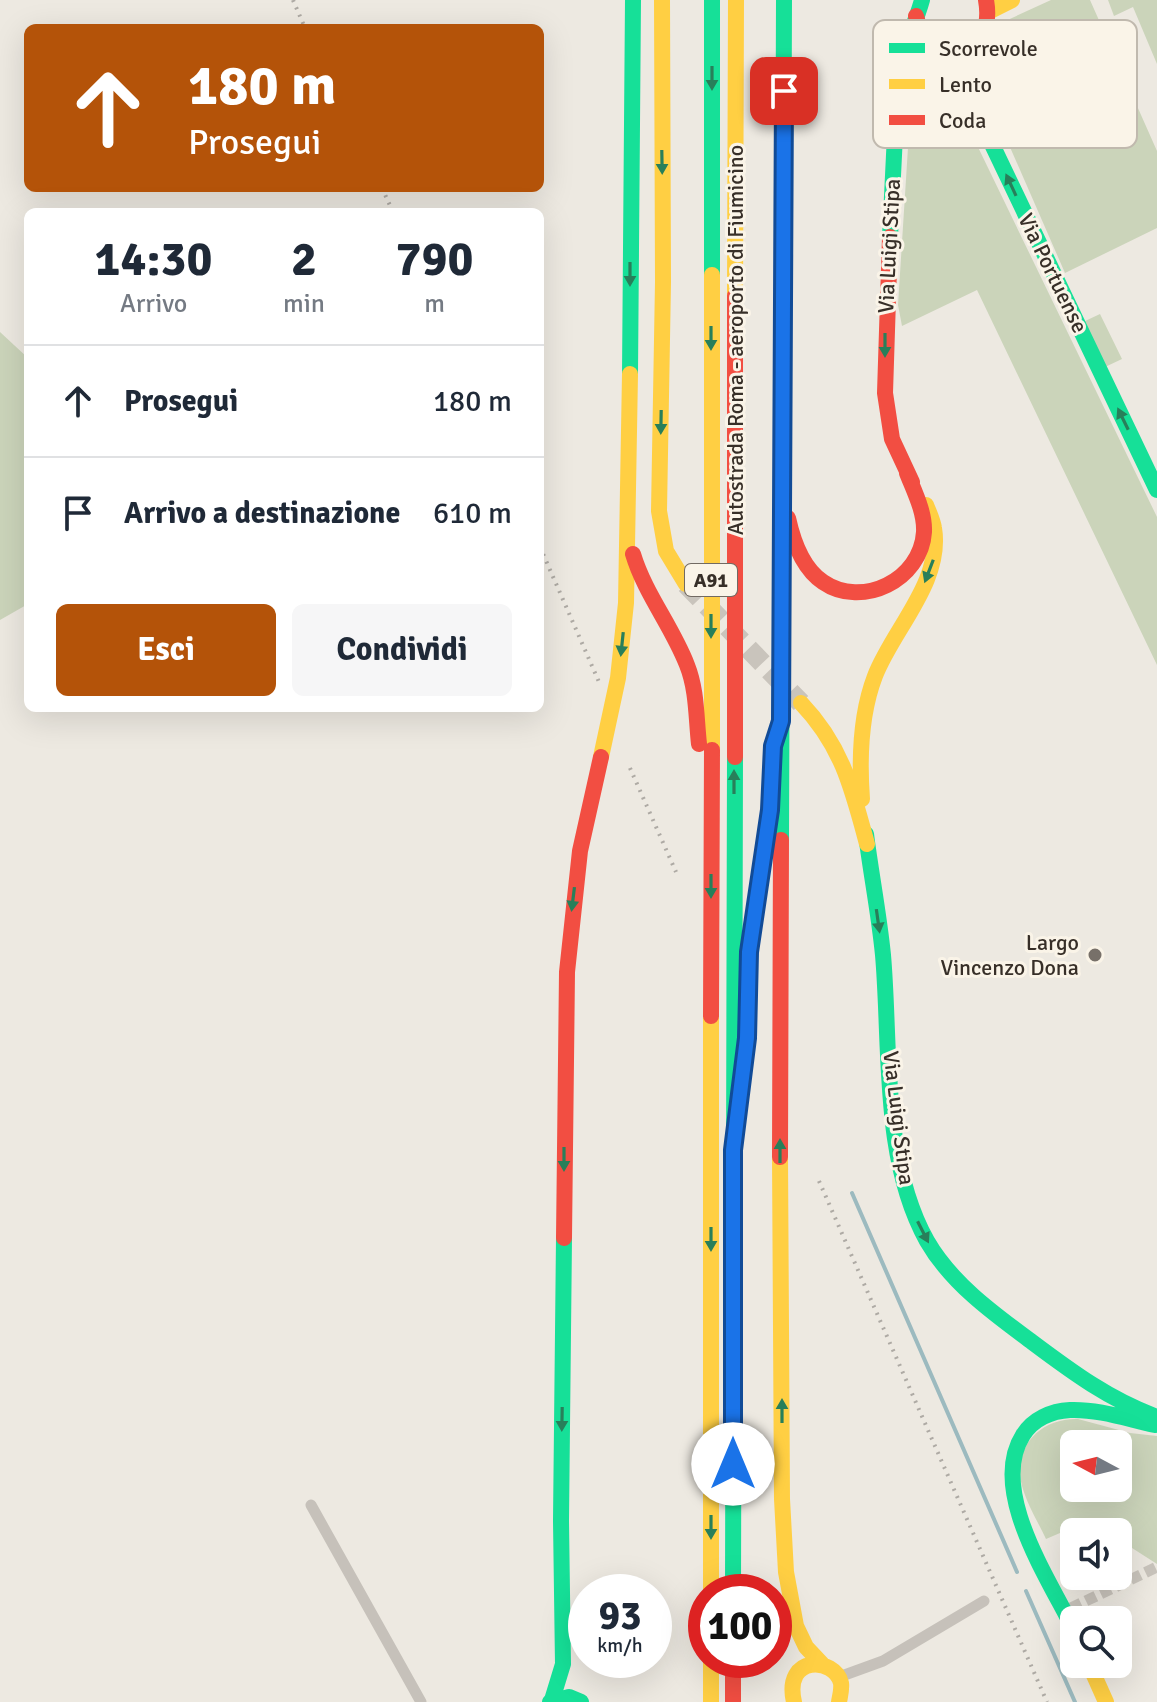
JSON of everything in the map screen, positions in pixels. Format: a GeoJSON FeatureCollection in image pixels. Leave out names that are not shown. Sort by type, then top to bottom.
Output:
{"type":"FeatureCollection","features":[{"type":"Feature","properties":{"kind":"main road"},"geometry":{"type":"LineString","coordinates":[[551,1701],[563,1664],[564,1065],[569,941],[583,836],[619,673],[629,539],[633,0]]}},
{"type":"Feature","properties":{"kind":"main road"},"geometry":{"type":"LineString","coordinates":[[662,0],[663,282],[659,511],[666,551],[686,584]]}},
{"type":"Feature","properties":{"kind":"main road","name":"Autostrada Roma - aeroporto di Fiumicino"},"geometry":{"type":"LineString","coordinates":[[711,1574],[712,0]]}},
{"type":"Feature","properties":{"kind":"main road","name":"Autostrada Roma - aeroporto di Fiumicino"},"geometry":{"type":"LineString","coordinates":[[733,1574],[736,0]]}},
{"type":"Feature","properties":{"kind":"main road"},"geometry":{"type":"LineString","coordinates":[[784,0],[780,1046],[783,1520],[789,1585],[797,1628],[808,1650],[822,1664]]}},
{"type":"Feature","properties":{"kind":"main road"},"geometry":{"type":"LineString","coordinates":[[910,0],[917,19]]}},
{"type":"Feature","properties":{"kind":"main road"},"geometry":{"type":"LineString","coordinates":[[917,19],[922,0]]}},
{"type":"Feature","properties":{"kind":"main road"},"geometry":{"type":"LineString","coordinates":[[988,6],[1012,0]]}},
{"type":"Feature","properties":{"kind":"main road","name":"Via Luigi Stipa"},"geometry":{"type":"LineString","coordinates":[[894,148],[885,393],[892,439],[907,473]]}},
{"type":"Feature","properties":{"kind":"main road","name":"Via Portuense"},"geometry":{"type":"LineString","coordinates":[[994,148],[1157,490]]}},
{"type":"Feature","properties":{"kind":"main road"},"geometry":{"type":"LineString","coordinates":[[783,485],[792,533],[811,571],[827,585],[839,590],[869,592],[900,578],[915,560],[922,544],[921,511],[907,473]]}},
{"type":"Feature","properties":{"kind":"main road"},"geometry":{"type":"LineString","coordinates":[[867,844],[859,756],[866,703],[884,652],[924,584],[935,552],[936,532],[932,517],[907,473]]}},
{"type":"Feature","properties":{"kind":"main road"},"geometry":{"type":"LineString","coordinates":[[629,539],[640,577],[691,674],[701,758],[711,796]]}},
{"type":"Feature","properties":{"kind":"main road"},"geometry":{"type":"LineString","coordinates":[[801,703],[819,720],[836,744],[845,764],[867,844]]}},
{"type":"Feature","properties":{"kind":"main road"},"geometry":{"type":"LineString","coordinates":[[733,1150],[747,1038],[749,952],[770,810],[773,746],[781,721]]}},
{"type":"Feature","properties":{"kind":"main road","name":"Via Luigi Stipa"},"geometry":{"type":"LineString","coordinates":[[867,844],[882,951],[898,1148],[910,1204],[921,1230],[941,1262],[1017,1330],[1108,1395],[1157,1417]]}},
{"type":"Feature","properties":{"kind":"main road"},"geometry":{"type":"LineString","coordinates":[[1062,1606],[1015,1499],[1010,1479],[1014,1448],[1031,1425],[1057,1411],[1084,1412],[1157,1425]]}},
{"type":"Feature","properties":{"kind":"main road"},"geometry":{"type":"LineString","coordinates":[[794,1702],[790,1687],[797,1671],[813,1663],[829,1667],[839,1677],[842,1695],[839,1702]]}},
{"type":"Feature","properties":{"kind":"main road"},"geometry":{"type":"LineString","coordinates":[[711,1678],[711,1702]]}},
{"type":"Feature","properties":{"kind":"main road"},"geometry":{"type":"LineString","coordinates":[[733,1678],[733,1702]]}},
{"type":"Feature","properties":{"kind":"main road"},"geometry":{"type":"LineString","coordinates":[[1095,1678],[1106,1702]]}},
{"type":"Feature","properties":{"kind":"main road"},"geometry":{"type":"LineString","coordinates":[[551,1701],[569,1697],[581,1702]]}},
{"type":"Feature","properties":{"kind":"street"},"geometry":{"type":"LineString","coordinates":[[311,1505],[421,1702]]}},
{"type":"Feature","properties":{"kind":"street"},"geometry":{"type":"LineString","coordinates":[[839,1677],[883,1661],[984,1601]]}},
{"type":"Feature","properties":{"kind":"green space"},"geometry":{"type":"Polygon","coordinates":[[[1051,0],[1090,0],[1099,20],[1008,20],[1051,0]]]}},
{"type":"Feature","properties":{"kind":"green space"},"geometry":{"type":"Polygon","coordinates":[[[1108,0],[1157,0],[1157,64],[1133,7],[1114,16],[1108,0]]]}},
{"type":"Feature","properties":{"kind":"green space"},"geometry":{"type":"Polygon","coordinates":[[[1137,106],[1157,151],[1157,228],[1065,273],[1010,148],[1137,148],[1137,106]]]}},
{"type":"Feature","properties":{"kind":"green space"},"geometry":{"type":"Polygon","coordinates":[[[908,148],[978,148],[1157,517],[1157,665],[977,290],[902,326],[898,305],[908,148]]]}},
{"type":"Feature","properties":{"kind":"green space"},"geometry":{"type":"Polygon","coordinates":[[[1100,314],[1122,359],[1105,367],[1083,322],[1100,314]]]}},
{"type":"Feature","properties":{"kind":"green space"},"geometry":{"type":"Polygon","coordinates":[[[0,332],[24,354],[24,606],[0,620],[0,332]]]}},
{"type":"Feature","properties":{"kind":"green space"},"geometry":{"type":"Polygon","coordinates":[[[1078,1419],[1119,1430],[1060,1430],[1060,1502],[1132,1502],[1132,1433],[1157,1436],[1157,1564],[1132,1548],[1132,1518],[1060,1518],[1060,1533],[1046,1539],[1022,1486],[1020,1472],[1025,1447],[1041,1429],[1078,1419]]]}},
{"type":"Feature","properties":{"kind":"waterway"},"geometry":{"type":"LineString","coordinates":[[852,1193],[1017,1572]]}},
{"type":"Feature","properties":{"kind":"waterway"},"geometry":{"type":"LineString","coordinates":[[1026,1591],[1075,1702]]}},
{"type":"Feature","properties":{"kind":"tunnel"},"geometry":{"type":"LineString","coordinates":[[686,584],[801,703]]}},
{"type":"Feature","properties":{"kind":"tunnel"},"geometry":{"type":"LineString","coordinates":[[1075,1606],[1157,1567]]}},
{"type":"Feature","properties":{"kind":"railway"},"geometry":{"type":"LineString","coordinates":[[293,0],[303,24]]}},
{"type":"Feature","properties":{"kind":"railway"},"geometry":{"type":"LineString","coordinates":[[384,192],[391,208]]}},
{"type":"Feature","properties":{"kind":"railway"},"geometry":{"type":"LineString","coordinates":[[544,556],[599,682]]}},
{"type":"Feature","properties":{"kind":"railway"},"geometry":{"type":"LineString","coordinates":[[630,768],[676,872]]}},
{"type":"Feature","properties":{"kind":"railway"},"geometry":{"type":"LineString","coordinates":[[819,1181],[1047,1702]]}},
{"type":"Feature","properties":{"kind":"traffic: fast"},"geometry":{"type":"LineString","coordinates":[[630,374],[633,0]]}},
{"type":"Feature","properties":{"kind":"traffic: fast"},"geometry":{"type":"LineString","coordinates":[[712,0],[712,275]]}},
{"type":"Feature","properties":{"kind":"traffic: fast"},"geometry":{"type":"LineString","coordinates":[[781,840],[784,0]]}},
{"type":"Feature","properties":{"kind":"traffic: fast"},"geometry":{"type":"LineString","coordinates":[[915,20],[922,0]]}},
{"type":"Feature","properties":{"kind":"traffic: fast"},"geometry":{"type":"LineString","coordinates":[[890,237],[894,148]]}},
{"type":"Feature","properties":{"kind":"traffic: fast"},"geometry":{"type":"LineString","coordinates":[[994,148],[1157,490]]}},
{"type":"Feature","properties":{"kind":"traffic: fast"},"geometry":{"type":"LineString","coordinates":[[733,1574],[735,757]]}},
{"type":"Feature","properties":{"kind":"traffic: fast"},"geometry":{"type":"LineString","coordinates":[[866,834],[883,955],[895,1138],[912,1209],[927,1241],[948,1271],[1003,1320],[1092,1384],[1157,1417]]}},
{"type":"Feature","properties":{"kind":"traffic: fast"},"geometry":{"type":"LineString","coordinates":[[552,1700],[563,1664],[564,1238]]}},
{"type":"Feature","properties":{"kind":"traffic: fast"},"geometry":{"type":"LineString","coordinates":[[1062,1606],[1026,1534],[1017,1507],[1013,1482],[1014,1457],[1023,1435],[1037,1420],[1070,1410],[1092,1411],[1155,1425]]}},
{"type":"Feature","properties":{"kind":"traffic: fast"},"geometry":{"type":"LineString","coordinates":[[550,1702],[569,1697],[581,1702]]}},
{"type":"Feature","properties":{"kind":"traffic: slow"},"geometry":{"type":"LineString","coordinates":[[662,0],[663,282],[659,511],[666,551],[686,584]]}},
{"type":"Feature","properties":{"kind":"traffic: slow"},"geometry":{"type":"LineString","coordinates":[[735,296],[736,0]]}},
{"type":"Feature","properties":{"kind":"traffic: slow"},"geometry":{"type":"LineString","coordinates":[[990,11],[1012,0]]}},
{"type":"Feature","properties":{"kind":"traffic: slow"},"geometry":{"type":"LineString","coordinates":[[712,275],[712,750]]}},
{"type":"Feature","properties":{"kind":"traffic: slow"},"geometry":{"type":"LineString","coordinates":[[601,757],[618,678],[626,603],[630,374]]}},
{"type":"Feature","properties":{"kind":"traffic: slow"},"geometry":{"type":"LineString","coordinates":[[862,799],[862,737],[870,691],[883,658],[915,605],[931,567],[935,548],[934,528],[926,505]]}},
{"type":"Feature","properties":{"kind":"traffic: slow"},"geometry":{"type":"LineString","coordinates":[[801,703],[826,735],[844,769],[867,844]]}},
{"type":"Feature","properties":{"kind":"traffic: slow"},"geometry":{"type":"LineString","coordinates":[[747,987],[751,931],[770,809]]}},
{"type":"Feature","properties":{"kind":"traffic: slow"},"geometry":{"type":"LineString","coordinates":[[711,1016],[711,1574]]}},
{"type":"Feature","properties":{"kind":"traffic: slow"},"geometry":{"type":"LineString","coordinates":[[780,1157],[782,1499],[786,1572],[796,1626],[806,1647],[822,1664]]}},
{"type":"Feature","properties":{"kind":"traffic: slow"},"geometry":{"type":"LineString","coordinates":[[794,1702],[796,1675],[802,1668],[811,1665],[830,1668],[837,1674],[841,1683],[839,1702]]}},
{"type":"Feature","properties":{"kind":"traffic: slow"},"geometry":{"type":"LineString","coordinates":[[711,1678],[711,1702]]}},
{"type":"Feature","properties":{"kind":"traffic: slow"},"geometry":{"type":"LineString","coordinates":[[1095,1678],[1106,1702]]}},
{"type":"Feature","properties":{"kind":"traffic: jam"},"geometry":{"type":"LineString","coordinates":[[986,0],[987,20]]}},
{"type":"Feature","properties":{"kind":"traffic: jam"},"geometry":{"type":"LineString","coordinates":[[916,16],[917,20]]}},
{"type":"Feature","properties":{"kind":"traffic: jam"},"geometry":{"type":"LineString","coordinates":[[890,237],[885,393],[892,439],[912,482]]}},
{"type":"Feature","properties":{"kind":"traffic: jam"},"geometry":{"type":"LineString","coordinates":[[735,296],[735,757]]}},
{"type":"Feature","properties":{"kind":"traffic: jam"},"geometry":{"type":"LineString","coordinates":[[788,518],[804,562],[823,582],[838,590],[855,592],[871,591],[887,585],[912,564],[924,532],[921,509],[907,473]]}},
{"type":"Feature","properties":{"kind":"traffic: jam"},"geometry":{"type":"LineString","coordinates":[[633,554],[644,583],[687,665],[694,694],[699,744]]}},
{"type":"Feature","properties":{"kind":"traffic: jam"},"geometry":{"type":"LineString","coordinates":[[711,1016],[712,750]]}},
{"type":"Feature","properties":{"kind":"traffic: jam"},"geometry":{"type":"LineString","coordinates":[[564,1238],[567,972],[580,851],[601,757]]}},
{"type":"Feature","properties":{"kind":"traffic: jam"},"geometry":{"type":"LineString","coordinates":[[780,1157],[781,840]]}},
{"type":"Feature","properties":{"kind":"traffic: jam"},"geometry":{"type":"LineString","coordinates":[[733,1678],[733,1702]]}},
{"type":"Feature","properties":{"kind":"place","name":"Largo Vincenzo Dona"},"geometry":{"type":"Point","coordinates":[1095,955]}},
{"type":"Feature","properties":{"kind":"route"},"geometry":{"type":"LineString","coordinates":[[733,1464],[733,1150],[747,1038],[749,952],[770,810],[773,746],[781,721],[784,91]]}}]}
